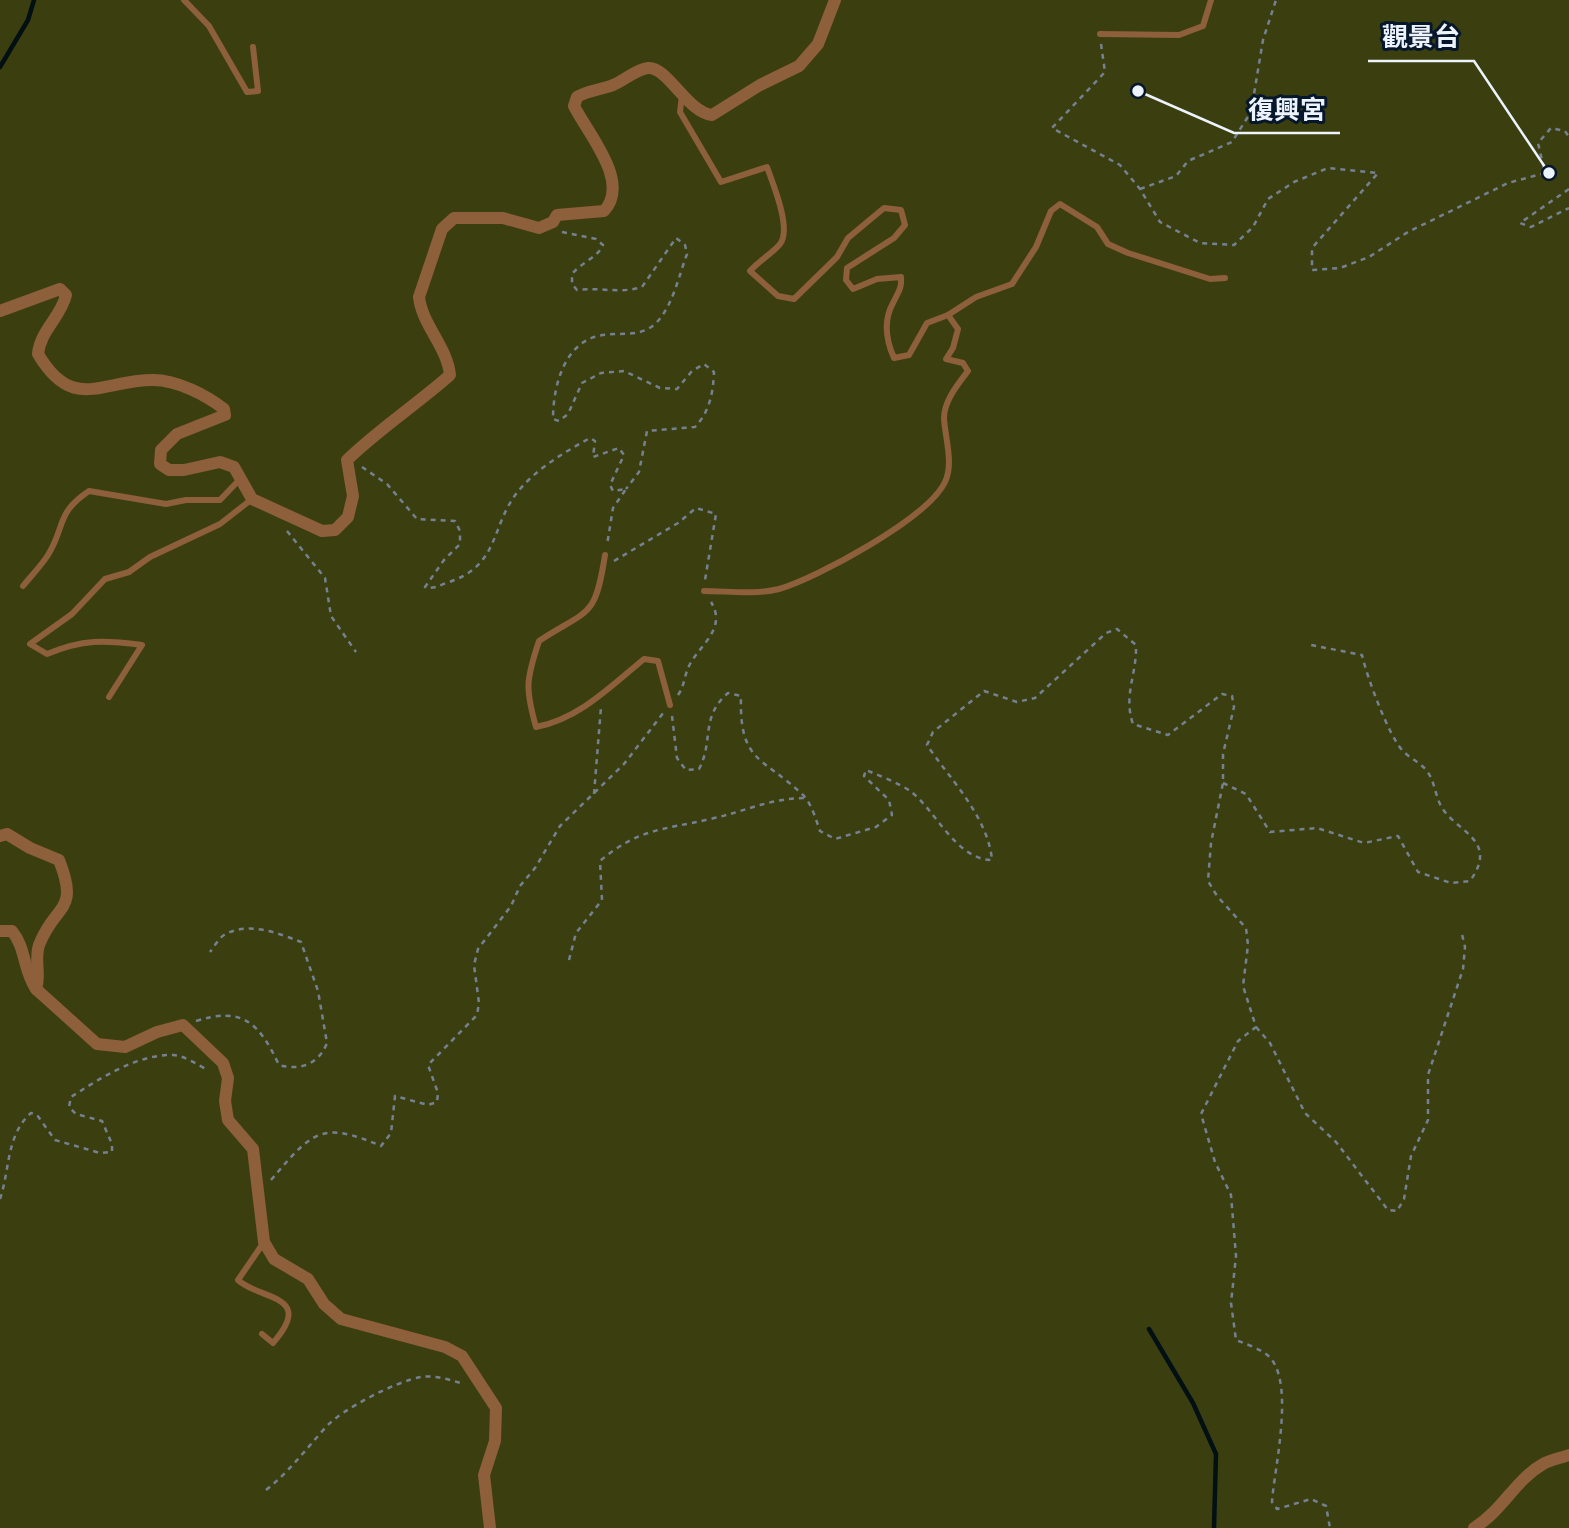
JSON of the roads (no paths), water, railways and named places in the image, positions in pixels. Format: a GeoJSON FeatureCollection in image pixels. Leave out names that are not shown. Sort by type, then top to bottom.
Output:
{"type":"FeatureCollection","features":[{"type":"Feature","properties":{"kind":"street"},"geometry":{"type":"LineString","coordinates":[[0,311],[60,289],[66,295],[64,306],[39,341],[38,354],[55,378],[70,389],[87,391],[157,380],[207,396],[224,409],[225,415],[177,434],[161,450],[160,464],[169,470],[184,470],[220,462],[234,467],[252,499],[322,531],[335,530],[348,517],[353,496],[347,460],[377,431],[416,404],[450,375],[442,345],[420,307],[419,296],[442,229],[454,218],[503,218],[539,228],[553,222],[557,215],[604,211],[610,205],[614,192],[612,178],[574,106],[577,97],[613,85],[646,68],[657,69],[682,96],[704,114],[712,115],[760,85],[799,66],[818,44],[835,0]]}},
{"type":"Feature","properties":{"kind":"street"},"geometry":{"type":"LineString","coordinates":[[0,836],[7,834],[30,848],[59,860],[68,883],[66,905],[38,946],[36,989]]}},
{"type":"Feature","properties":{"kind":"street"},"geometry":{"type":"LineString","coordinates":[[0,932],[12,931],[20,941],[26,975],[36,989],[97,1044],[125,1047],[157,1032],[183,1025],[223,1063],[228,1078],[225,1101],[228,1120],[253,1149],[264,1242],[274,1259],[309,1279],[324,1304],[341,1319],[445,1347],[462,1356],[496,1408],[495,1441],[484,1475],[490,1528]]}},
{"type":"Feature","properties":{"kind":"street"},"geometry":{"type":"LineString","coordinates":[[1474,1528],[1494,1515],[1517,1486],[1543,1464],[1569,1455]]}},
{"type":"Feature","properties":{"kind":"lane"},"geometry":{"type":"LineString","coordinates":[[184,0],[209,26],[247,92],[258,91],[253,47]]}},
{"type":"Feature","properties":{"kind":"lane"},"geometry":{"type":"LineString","coordinates":[[1100,34],[1179,35],[1203,26],[1211,0]]}},
{"type":"Feature","properties":{"kind":"lane"},"geometry":{"type":"LineString","coordinates":[[682,96],[680,113],[721,182],[767,167],[784,230],[780,244],[762,256],[750,271],[778,296],[794,299],[837,257],[848,238],[884,208],[901,210],[905,225],[894,238],[847,268],[846,279],[853,289],[877,279],[901,277],[902,288],[888,313],[887,343],[894,358],[909,355],[927,323],[948,315],[976,297],[1012,284],[1036,247],[1051,211],[1060,204],[1097,227],[1108,244],[1128,253],[1210,279],[1225,278]]}},
{"type":"Feature","properties":{"kind":"lane"},"geometry":{"type":"LineString","coordinates":[[704,591],[776,590],[813,577],[852,556],[913,513],[945,482],[949,445],[944,416],[951,395],[968,371],[964,363],[946,359],[953,348],[958,329],[948,315]]}},
{"type":"Feature","properties":{"kind":"lane"},"geometry":{"type":"LineString","coordinates":[[23,586],[48,556],[60,520],[72,502],[89,491],[166,504],[186,500],[220,500],[240,479]]}},
{"type":"Feature","properties":{"kind":"lane"},"geometry":{"type":"LineString","coordinates":[[109,696],[142,645],[103,639],[74,644],[47,654],[30,644],[72,614],[105,579],[130,572],[150,557],[220,524],[252,499]]}},
{"type":"Feature","properties":{"kind":"lane"},"geometry":{"type":"LineString","coordinates":[[605,555],[596,602],[585,614],[540,641],[530,669],[526,694],[536,727],[557,723],[601,696],[644,659],[658,661],[670,705]]}},
{"type":"Feature","properties":{"kind":"lane"},"geometry":{"type":"LineString","coordinates":[[262,1334],[273,1343],[286,1328],[283,1302],[273,1294],[246,1287],[238,1280],[264,1242]]}},
{"type":"Feature","properties":{"kind":"waterway"},"geometry":{"type":"LineString","coordinates":[[0,67],[28,20],[34,0]]}},
{"type":"Feature","properties":{"kind":"waterway"},"geometry":{"type":"LineString","coordinates":[[1149,1329],[1193,1403],[1216,1454],[1214,1528]]}},
{"type":"Feature","properties":{"kind":"place","name":"復興宮"},"geometry":{"type":"Point","coordinates":[1138,91]}},
{"type":"Feature","properties":{"kind":"place","name":"觀景台"},"geometry":{"type":"Point","coordinates":[1549,173]}}]}
